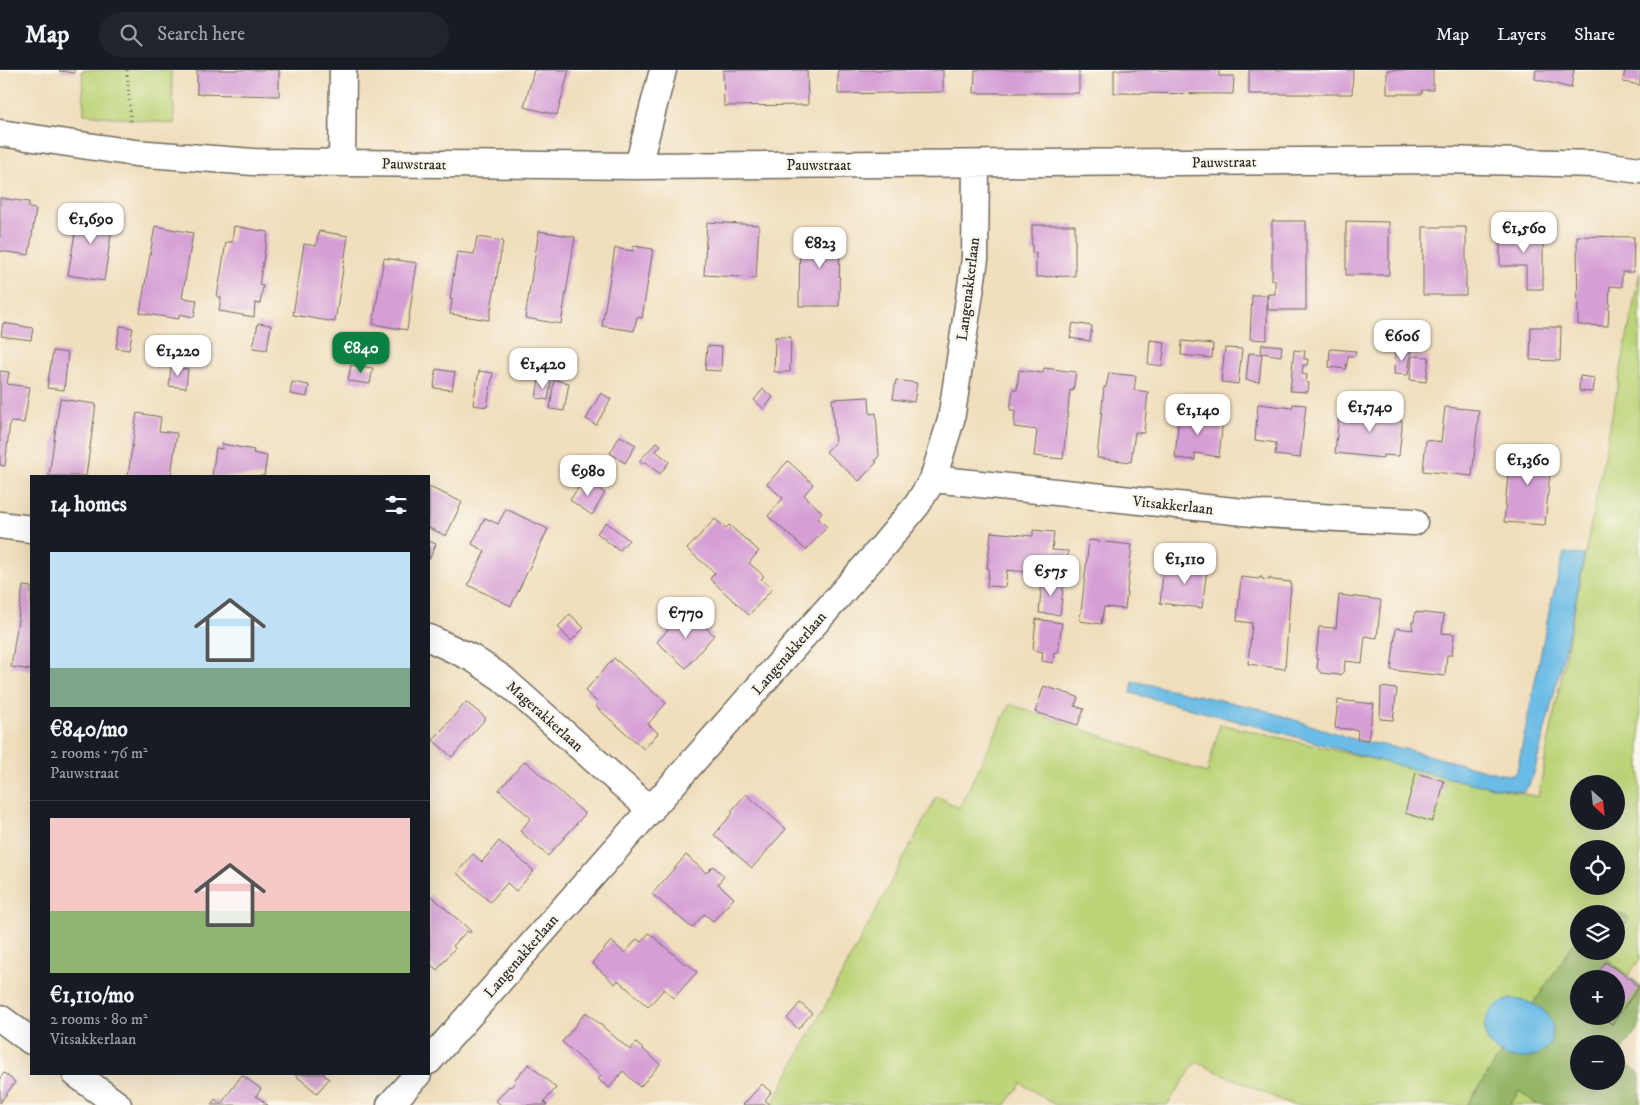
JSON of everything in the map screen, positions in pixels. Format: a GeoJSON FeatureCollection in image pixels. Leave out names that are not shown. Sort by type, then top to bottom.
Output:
{"type":"FeatureCollection","features":[{"type":"Feature","properties":{"kind":"street"},"geometry":{"type":"LineString","coordinates":[[342,163],[343,70]]}},
{"type":"Feature","properties":{"kind":"street"},"geometry":{"type":"LineString","coordinates":[[638,166],[663,70]]}},
{"type":"Feature","properties":{"kind":"street","name":"Pauwstraat"},"geometry":{"type":"LineString","coordinates":[[0,133],[134,153],[253,162],[638,166],[1443,160],[1595,164],[1640,170]]}},
{"type":"Feature","properties":{"kind":"street","name":"Langenakkerlaan"},"geometry":{"type":"LineString","coordinates":[[430,1060],[884,546],[917,505],[933,479],[950,420],[975,260],[976,164]]}},
{"type":"Feature","properties":{"kind":"street","name":"Vitsakkerlaan"},"geometry":{"type":"LineString","coordinates":[[933,479],[1262,514],[1414,522]]}},
{"type":"Feature","properties":{"kind":"street"},"geometry":{"type":"LineString","coordinates":[[0,525],[30,529]]}},
{"type":"Feature","properties":{"kind":"street","name":"Magerakkerlaan"},"geometry":{"type":"LineString","coordinates":[[430,638],[472,658],[502,678],[651,810]]}},
{"type":"Feature","properties":{"kind":"street"},"geometry":{"type":"LineString","coordinates":[[0,1018],[30,1040]]}},
{"type":"Feature","properties":{"kind":"street"},"geometry":{"type":"LineString","coordinates":[[77,1075],[118,1105]]}},
{"type":"Feature","properties":{"kind":"street"},"geometry":{"type":"LineString","coordinates":[[390,1105],[417,1075]]}},
{"type":"Feature","properties":{"kind":"path"},"geometry":{"type":"LineString","coordinates":[[127,70],[134,153]]}},
{"type":"Feature","properties":{"kind":"green space"},"geometry":{"type":"Polygon","coordinates":[[[82,70],[171,70],[175,124],[84,114],[82,70]]]}},
{"type":"Feature","properties":{"kind":"green space"},"geometry":{"type":"Polygon","coordinates":[[[1640,271],[1640,959],[1628,976],[1625,974],[1625,970],[1621,970],[1608,960],[1625,960],[1625,925],[1629,918],[1625,916],[1625,905],[1570,905],[1570,949],[1467,1105],[1292,1105],[1196,1062],[1167,1105],[1055,1105],[1021,1083],[1006,1105],[772,1105],[937,796],[959,808],[1010,704],[1207,773],[1220,724],[1538,797],[1640,271]]]}},
{"type":"Feature","properties":{"kind":"green space"},"geometry":{"type":"Polygon","coordinates":[[[1625,917],[1629,919],[1625,925],[1625,917]]]}},
{"type":"Feature","properties":{"kind":"green space"},"geometry":{"type":"Polygon","coordinates":[[[1570,949],[1570,960],[1609,960],[1621,970],[1570,970],[1570,1025],[1625,1025],[1625,973],[1640,985],[1640,1025],[1625,1046],[1625,1035],[1570,1035],[1570,1090],[1625,1090],[1625,1063],[1640,1074],[1640,1105],[1538,1105],[1519,1091],[1510,1105],[1467,1105],[1570,949]]]}},
{"type":"Feature","properties":{"kind":"green space"},"geometry":{"type":"Polygon","coordinates":[[[1519,1091],[1538,1105],[1510,1105],[1519,1091]]]}},
{"type":"Feature","properties":{"kind":"water"},"geometry":{"type":"Polygon","coordinates":[[[1564,553],[1584,555],[1568,638],[1548,719],[1534,773],[1524,792],[1469,783],[1373,759],[1131,693],[1133,681],[1261,709],[1356,740],[1404,749],[1500,774],[1513,775],[1517,771],[1550,607],[1564,553]]]}},
{"type":"Feature","properties":{"kind":"water"},"geometry":{"type":"Polygon","coordinates":[[[1510,999],[1529,1002],[1543,1010],[1550,1020],[1553,1031],[1550,1042],[1543,1052],[1531,1057],[1514,1058],[1498,1052],[1489,1043],[1485,1032],[1486,1019],[1493,1009],[1510,999]]]}},
{"type":"Feature","properties":{"kind":"building"},"geometry":{"type":"Polygon","coordinates":[[[75,70],[75,73],[59,71],[75,70]]]}},
{"type":"Feature","properties":{"kind":"building"},"geometry":{"type":"Polygon","coordinates":[[[197,70],[279,70],[279,96],[197,94],[197,70]]]}},
{"type":"Feature","properties":{"kind":"building"},"geometry":{"type":"Polygon","coordinates":[[[534,70],[569,70],[557,115],[524,107],[534,70]]]}},
{"type":"Feature","properties":{"kind":"building"},"geometry":{"type":"Polygon","coordinates":[[[723,70],[807,70],[808,105],[724,106],[723,70]]]}},
{"type":"Feature","properties":{"kind":"building"},"geometry":{"type":"Polygon","coordinates":[[[838,70],[943,70],[943,92],[838,94],[838,70]]]}},
{"type":"Feature","properties":{"kind":"building"},"geometry":{"type":"Polygon","coordinates":[[[975,70],[1079,70],[1079,93],[974,93],[975,70]]]}},
{"type":"Feature","properties":{"kind":"building"},"geometry":{"type":"Polygon","coordinates":[[[1114,70],[1219,70],[1219,76],[1234,76],[1233,94],[1114,93],[1114,70]]]}},
{"type":"Feature","properties":{"kind":"building"},"geometry":{"type":"Polygon","coordinates":[[[1249,70],[1353,70],[1352,94],[1249,94],[1249,70]]]}},
{"type":"Feature","properties":{"kind":"building"},"geometry":{"type":"Polygon","coordinates":[[[1387,70],[1433,70],[1433,90],[1422,90],[1422,94],[1387,94],[1387,70]]]}},
{"type":"Feature","properties":{"kind":"building"},"geometry":{"type":"Polygon","coordinates":[[[1536,70],[1574,70],[1571,88],[1535,79],[1536,70]]]}},
{"type":"Feature","properties":{"kind":"building"},"geometry":{"type":"Polygon","coordinates":[[[1625,70],[1640,70],[1640,85],[1623,82],[1625,70]]]}},
{"type":"Feature","properties":{"kind":"building"},"geometry":{"type":"Polygon","coordinates":[[[0,198],[29,202],[29,208],[36,209],[29,255],[0,251],[0,198]]]}},
{"type":"Feature","properties":{"kind":"building"},"geometry":{"type":"Polygon","coordinates":[[[79,210],[114,215],[104,281],[68,275],[79,210]]]}},
{"type":"Feature","properties":{"kind":"building"},"geometry":{"type":"Polygon","coordinates":[[[1272,221],[1306,221],[1306,310],[1268,310],[1268,294],[1275,294],[1275,280],[1272,280],[1272,221]]]}},
{"type":"Feature","properties":{"kind":"building"},"geometry":{"type":"Polygon","coordinates":[[[1346,221],[1389,222],[1389,275],[1346,275],[1346,221]]]}},
{"type":"Feature","properties":{"kind":"building"},"geometry":{"type":"Polygon","coordinates":[[[707,222],[759,225],[756,278],[704,275],[707,222]]]}},
{"type":"Feature","properties":{"kind":"building"},"geometry":{"type":"Polygon","coordinates":[[[1032,225],[1075,225],[1075,276],[1036,277],[1036,253],[1032,253],[1032,225]]]}},
{"type":"Feature","properties":{"kind":"building"},"geometry":{"type":"Polygon","coordinates":[[[155,226],[193,233],[182,298],[197,300],[194,317],[179,314],[179,319],[140,313],[155,226]]]}},
{"type":"Feature","properties":{"kind":"building"},"geometry":{"type":"Polygon","coordinates":[[[234,226],[268,232],[259,285],[263,286],[260,304],[255,303],[254,317],[219,311],[221,297],[217,297],[226,242],[232,242],[234,226]]]}},
{"type":"Feature","properties":{"kind":"building"},"geometry":{"type":"Polygon","coordinates":[[[1423,227],[1466,227],[1466,295],[1423,295],[1423,227]]]}},
{"type":"Feature","properties":{"kind":"building"},"geometry":{"type":"Polygon","coordinates":[[[1500,230],[1543,230],[1543,289],[1526,289],[1526,266],[1500,266],[1500,230]]]}},
{"type":"Feature","properties":{"kind":"building"},"geometry":{"type":"Polygon","coordinates":[[[319,231],[348,236],[335,322],[293,315],[304,244],[316,246],[319,231]]]}},
{"type":"Feature","properties":{"kind":"building"},"geometry":{"type":"Polygon","coordinates":[[[539,231],[575,237],[561,324],[525,318],[539,231]]]}},
{"type":"Feature","properties":{"kind":"building"},"geometry":{"type":"Polygon","coordinates":[[[800,231],[840,231],[839,306],[799,306],[800,231]]]}},
{"type":"Feature","properties":{"kind":"building"},"geometry":{"type":"Polygon","coordinates":[[[1577,236],[1634,237],[1633,272],[1622,272],[1622,287],[1610,286],[1608,326],[1578,325],[1577,236]]]}},
{"type":"Feature","properties":{"kind":"building"},"geometry":{"type":"Polygon","coordinates":[[[477,237],[503,241],[489,320],[450,314],[452,299],[450,299],[457,252],[474,254],[477,237]]]}},
{"type":"Feature","properties":{"kind":"building"},"geometry":{"type":"Polygon","coordinates":[[[633,246],[653,249],[642,318],[637,317],[634,331],[602,326],[615,248],[633,251],[633,246]]]}},
{"type":"Feature","properties":{"kind":"building"},"geometry":{"type":"Polygon","coordinates":[[[384,258],[417,263],[407,330],[373,324],[384,258]]]}},
{"type":"Feature","properties":{"kind":"building"},"geometry":{"type":"Polygon","coordinates":[[[1252,295],[1267,295],[1267,340],[1250,339],[1252,295]]]}},
{"type":"Feature","properties":{"kind":"building"},"geometry":{"type":"Polygon","coordinates":[[[3,323],[33,328],[31,340],[1,336],[3,323]]]}},
{"type":"Feature","properties":{"kind":"building"},"geometry":{"type":"Polygon","coordinates":[[[258,323],[271,325],[267,350],[253,348],[258,323]]]}},
{"type":"Feature","properties":{"kind":"building"},"geometry":{"type":"Polygon","coordinates":[[[1073,323],[1092,326],[1090,341],[1070,338],[1073,323]]]}},
{"type":"Feature","properties":{"kind":"building"},"geometry":{"type":"Polygon","coordinates":[[[120,326],[133,328],[129,350],[116,348],[120,326]]]}},
{"type":"Feature","properties":{"kind":"building"},"geometry":{"type":"Polygon","coordinates":[[[1531,327],[1561,327],[1560,361],[1530,360],[1531,327]]]}},
{"type":"Feature","properties":{"kind":"building"},"geometry":{"type":"Polygon","coordinates":[[[775,337],[791,337],[790,372],[774,372],[775,337]]]}},
{"type":"Feature","properties":{"kind":"building"},"geometry":{"type":"Polygon","coordinates":[[[1150,340],[1165,342],[1162,366],[1148,364],[1150,340]]]}},
{"type":"Feature","properties":{"kind":"building"},"geometry":{"type":"Polygon","coordinates":[[[1182,341],[1213,344],[1212,358],[1181,355],[1182,341]]]}},
{"type":"Feature","properties":{"kind":"building"},"geometry":{"type":"Polygon","coordinates":[[[1262,344],[1282,346],[1281,356],[1261,353],[1262,344]]]}},
{"type":"Feature","properties":{"kind":"building"},"geometry":{"type":"Polygon","coordinates":[[[707,346],[722,347],[721,371],[705,370],[707,346]]]}},
{"type":"Feature","properties":{"kind":"building"},"geometry":{"type":"Polygon","coordinates":[[[1225,348],[1242,349],[1238,384],[1221,382],[1225,348]]]}},
{"type":"Feature","properties":{"kind":"building"},"geometry":{"type":"Polygon","coordinates":[[[1330,349],[1356,351],[1355,356],[1348,356],[1346,369],[1329,367],[1330,349]]]}},
{"type":"Feature","properties":{"kind":"building"},"geometry":{"type":"Polygon","coordinates":[[[1294,350],[1305,351],[1304,359],[1308,359],[1307,365],[1303,365],[1302,374],[1307,375],[1306,383],[1309,383],[1308,392],[1290,391],[1294,350]]]}},
{"type":"Feature","properties":{"kind":"building"},"geometry":{"type":"Polygon","coordinates":[[[1395,350],[1411,351],[1408,375],[1394,374],[1395,350]]]}},
{"type":"Feature","properties":{"kind":"building"},"geometry":{"type":"Polygon","coordinates":[[[53,351],[68,353],[64,390],[47,388],[53,351]]]}},
{"type":"Feature","properties":{"kind":"building"},"geometry":{"type":"Polygon","coordinates":[[[1249,353],[1262,354],[1259,382],[1246,380],[1249,353]]]}},
{"type":"Feature","properties":{"kind":"building"},"geometry":{"type":"Polygon","coordinates":[[[1412,356],[1429,357],[1426,382],[1410,380],[1412,356]]]}},
{"type":"Feature","properties":{"kind":"building"},"geometry":{"type":"Polygon","coordinates":[[[351,365],[373,368],[370,384],[348,381],[351,365]]]}},
{"type":"Feature","properties":{"kind":"building"},"geometry":{"type":"Polygon","coordinates":[[[171,367],[188,369],[186,388],[169,386],[171,367]]]}},
{"type":"Feature","properties":{"kind":"building"},"geometry":{"type":"Polygon","coordinates":[[[1044,368],[1076,372],[1073,391],[1070,390],[1063,459],[1034,456],[1037,430],[1014,427],[1015,410],[1010,410],[1013,389],[1017,390],[1019,370],[1043,373],[1044,368]]]}},
{"type":"Feature","properties":{"kind":"building"},"geometry":{"type":"Polygon","coordinates":[[[436,369],[455,372],[452,390],[434,388],[436,369]]]}},
{"type":"Feature","properties":{"kind":"building"},"geometry":{"type":"Polygon","coordinates":[[[0,371],[9,372],[7,384],[30,387],[24,423],[10,422],[5,466],[0,465],[0,371]]]}},
{"type":"Feature","properties":{"kind":"building"},"geometry":{"type":"Polygon","coordinates":[[[479,371],[493,373],[487,407],[473,405],[479,371]]]}},
{"type":"Feature","properties":{"kind":"building"},"geometry":{"type":"Polygon","coordinates":[[[1109,373],[1136,376],[1134,390],[1148,392],[1144,433],[1135,432],[1131,462],[1097,458],[1104,387],[1106,387],[1109,373]]]}},
{"type":"Feature","properties":{"kind":"building"},"geometry":{"type":"Polygon","coordinates":[[[1580,376],[1595,378],[1593,392],[1579,391],[1580,376]]]}},
{"type":"Feature","properties":{"kind":"building"},"geometry":{"type":"Polygon","coordinates":[[[539,379],[551,382],[548,400],[536,398],[539,379]]]}},
{"type":"Feature","properties":{"kind":"building"},"geometry":{"type":"Polygon","coordinates":[[[554,380],[569,383],[564,411],[550,409],[554,380]]]}},
{"type":"Feature","properties":{"kind":"building"},"geometry":{"type":"Polygon","coordinates":[[[896,380],[917,383],[914,402],[893,399],[896,380]]]}},
{"type":"Feature","properties":{"kind":"building"},"geometry":{"type":"Polygon","coordinates":[[[292,382],[309,385],[307,397],[290,394],[292,382]]]}},
{"type":"Feature","properties":{"kind":"building"},"geometry":{"type":"Polygon","coordinates":[[[763,389],[773,397],[764,409],[754,400],[763,389]]]}},
{"type":"Feature","properties":{"kind":"building"},"geometry":{"type":"Polygon","coordinates":[[[601,393],[611,399],[596,425],[586,419],[601,393]]]}},
{"type":"Feature","properties":{"kind":"building"},"geometry":{"type":"Polygon","coordinates":[[[869,397],[870,414],[876,413],[879,456],[875,461],[877,462],[859,481],[826,452],[835,442],[832,399],[869,397]]]}},
{"type":"Feature","properties":{"kind":"building"},"geometry":{"type":"Polygon","coordinates":[[[60,399],[96,404],[86,475],[49,475],[60,399]]]}},
{"type":"Feature","properties":{"kind":"building"},"geometry":{"type":"Polygon","coordinates":[[[1361,402],[1384,406],[1383,408],[1388,408],[1388,410],[1400,411],[1399,420],[1402,421],[1402,427],[1399,456],[1383,455],[1383,458],[1335,453],[1339,416],[1359,418],[1361,402]]]}},
{"type":"Feature","properties":{"kind":"building"},"geometry":{"type":"Polygon","coordinates":[[[1258,404],[1292,408],[1293,404],[1306,405],[1300,458],[1275,455],[1276,443],[1255,440],[1258,404]]]}},
{"type":"Feature","properties":{"kind":"building"},"geometry":{"type":"Polygon","coordinates":[[[1445,407],[1479,410],[1472,476],[1423,471],[1426,440],[1441,442],[1445,407]]]}},
{"type":"Feature","properties":{"kind":"building"},"geometry":{"type":"Polygon","coordinates":[[[137,413],[161,417],[159,431],[177,433],[171,475],[128,475],[137,413]]]}},
{"type":"Feature","properties":{"kind":"building"},"geometry":{"type":"Polygon","coordinates":[[[1179,413],[1204,416],[1204,413],[1215,414],[1214,417],[1223,418],[1219,457],[1195,453],[1195,460],[1175,458],[1179,413]]]}},
{"type":"Feature","properties":{"kind":"building"},"geometry":{"type":"Polygon","coordinates":[[[620,436],[636,445],[625,463],[610,453],[620,436]]]}},
{"type":"Feature","properties":{"kind":"building"},"geometry":{"type":"Polygon","coordinates":[[[657,442],[661,445],[656,451],[669,462],[660,474],[645,462],[643,464],[639,461],[657,442]]]}},
{"type":"Feature","properties":{"kind":"building"},"geometry":{"type":"Polygon","coordinates":[[[222,444],[254,450],[253,453],[267,456],[264,475],[212,475],[216,448],[222,449],[222,444]]]}},
{"type":"Feature","properties":{"kind":"building"},"geometry":{"type":"Polygon","coordinates":[[[1510,448],[1552,451],[1545,525],[1504,522],[1510,448]]]}},
{"type":"Feature","properties":{"kind":"building"},"geometry":{"type":"Polygon","coordinates":[[[788,461],[813,484],[804,495],[822,512],[818,518],[827,527],[806,550],[768,516],[783,498],[767,484],[788,461]]]}},
{"type":"Feature","properties":{"kind":"building"},"geometry":{"type":"Polygon","coordinates":[[[584,479],[605,493],[592,515],[570,500],[584,479]]]}},
{"type":"Feature","properties":{"kind":"building"},"geometry":{"type":"Polygon","coordinates":[[[430,487],[462,502],[446,536],[430,528],[430,487]]]}},
{"type":"Feature","properties":{"kind":"building"},"geometry":{"type":"Polygon","coordinates":[[[506,509],[548,529],[511,606],[468,585],[485,551],[472,544],[485,518],[498,524],[506,509]]]}},
{"type":"Feature","properties":{"kind":"building"},"geometry":{"type":"Polygon","coordinates":[[[715,519],[726,528],[729,525],[759,551],[749,563],[764,576],[761,579],[772,589],[749,615],[710,579],[715,573],[687,549],[715,519]]]}},
{"type":"Feature","properties":{"kind":"building"},"geometry":{"type":"Polygon","coordinates":[[[606,522],[629,540],[619,551],[597,533],[606,522]]]}},
{"type":"Feature","properties":{"kind":"building"},"geometry":{"type":"Polygon","coordinates":[[[1033,530],[1054,532],[1052,550],[1068,551],[1066,576],[1007,570],[1005,587],[987,586],[991,532],[1033,536],[1033,530]]]}},
{"type":"Feature","properties":{"kind":"building"},"geometry":{"type":"Polygon","coordinates":[[[1089,540],[1132,545],[1125,609],[1104,607],[1101,624],[1080,621],[1089,540]]]}},
{"type":"Feature","properties":{"kind":"building"},"geometry":{"type":"Polygon","coordinates":[[[430,541],[436,544],[430,558],[430,541]]]}},
{"type":"Feature","properties":{"kind":"building"},"geometry":{"type":"Polygon","coordinates":[[[1192,559],[1208,561],[1202,608],[1160,603],[1164,565],[1191,568],[1192,559]]]}},
{"type":"Feature","properties":{"kind":"building"},"geometry":{"type":"Polygon","coordinates":[[[1241,577],[1259,579],[1262,577],[1262,579],[1270,580],[1270,578],[1291,582],[1285,669],[1248,664],[1252,623],[1237,621],[1241,577]]]}},
{"type":"Feature","properties":{"kind":"building"},"geometry":{"type":"Polygon","coordinates":[[[1042,579],[1064,581],[1060,615],[1039,613],[1042,579]]]}},
{"type":"Feature","properties":{"kind":"building"},"geometry":{"type":"Polygon","coordinates":[[[23,586],[30,587],[30,670],[11,667],[23,586]]]}},
{"type":"Feature","properties":{"kind":"building"},"geometry":{"type":"Polygon","coordinates":[[[1339,595],[1381,600],[1377,638],[1365,636],[1362,663],[1345,661],[1344,671],[1340,675],[1321,673],[1317,668],[1318,659],[1316,659],[1319,627],[1336,628],[1339,595]]]}},
{"type":"Feature","properties":{"kind":"building"},"geometry":{"type":"Polygon","coordinates":[[[685,610],[714,635],[686,668],[657,642],[685,610]]]}},
{"type":"Feature","properties":{"kind":"building"},"geometry":{"type":"Polygon","coordinates":[[[1415,612],[1444,615],[1442,633],[1454,634],[1452,655],[1447,655],[1445,676],[1391,670],[1396,628],[1413,630],[1412,622],[1414,622],[1415,612]]]}},
{"type":"Feature","properties":{"kind":"building"},"geometry":{"type":"Polygon","coordinates":[[[570,614],[584,628],[571,641],[558,627],[570,614]]]}},
{"type":"Feature","properties":{"kind":"building"},"geometry":{"type":"Polygon","coordinates":[[[1036,619],[1062,623],[1058,653],[1054,652],[1053,663],[1042,661],[1043,652],[1033,650],[1036,619]]]}},
{"type":"Feature","properties":{"kind":"building"},"geometry":{"type":"Polygon","coordinates":[[[614,658],[666,703],[648,724],[658,733],[644,749],[595,706],[598,703],[585,691],[614,658]]]}},
{"type":"Feature","properties":{"kind":"building"},"geometry":{"type":"Polygon","coordinates":[[[1044,686],[1078,697],[1075,706],[1084,709],[1078,725],[1035,712],[1044,686]]]}},
{"type":"Feature","properties":{"kind":"building"},"geometry":{"type":"Polygon","coordinates":[[[1381,687],[1397,689],[1393,720],[1380,719],[1381,687]]]}},
{"type":"Feature","properties":{"kind":"building"},"geometry":{"type":"Polygon","coordinates":[[[1338,700],[1374,704],[1368,740],[1357,739],[1358,730],[1335,728],[1338,700]]]}},
{"type":"Feature","properties":{"kind":"building"},"geometry":{"type":"Polygon","coordinates":[[[466,702],[486,718],[452,757],[433,740],[466,702]]]}},
{"type":"Feature","properties":{"kind":"building"},"geometry":{"type":"Polygon","coordinates":[[[525,761],[585,814],[548,856],[520,831],[531,818],[499,790],[525,761]]]}},
{"type":"Feature","properties":{"kind":"building"},"geometry":{"type":"Polygon","coordinates":[[[1416,773],[1444,781],[1439,804],[1432,822],[1405,813],[1416,773]]]}},
{"type":"Feature","properties":{"kind":"building"},"geometry":{"type":"Polygon","coordinates":[[[746,794],[786,829],[752,868],[714,835],[746,794]]]}},
{"type":"Feature","properties":{"kind":"building"},"geometry":{"type":"Polygon","coordinates":[[[499,841],[534,871],[516,891],[507,883],[490,902],[457,873],[473,854],[482,862],[499,841]]]}},
{"type":"Feature","properties":{"kind":"building"},"geometry":{"type":"Polygon","coordinates":[[[686,855],[706,873],[713,866],[724,876],[718,884],[734,898],[713,921],[704,914],[692,928],[652,894],[686,855]]]}},
{"type":"Feature","properties":{"kind":"building"},"geometry":{"type":"Polygon","coordinates":[[[430,895],[471,931],[470,933],[467,931],[453,946],[455,948],[437,970],[430,964],[430,895]]]}},
{"type":"Feature","properties":{"kind":"building"},"geometry":{"type":"Polygon","coordinates":[[[649,933],[697,972],[674,998],[664,989],[648,1007],[618,980],[615,984],[592,963],[611,941],[625,953],[637,939],[641,942],[649,933]]]}},
{"type":"Feature","properties":{"kind":"building"},"geometry":{"type":"Polygon","coordinates":[[[1605,962],[1617,970],[1600,970],[1605,962]]]}},
{"type":"Feature","properties":{"kind":"building"},"geometry":{"type":"Polygon","coordinates":[[[1625,975],[1639,987],[1625,1006],[1625,975]]]}},
{"type":"Feature","properties":{"kind":"building"},"geometry":{"type":"Polygon","coordinates":[[[800,1003],[812,1013],[798,1029],[787,1018],[800,1003]]]}},
{"type":"Feature","properties":{"kind":"building"},"geometry":{"type":"Polygon","coordinates":[[[585,1013],[630,1050],[636,1043],[660,1064],[640,1087],[623,1071],[609,1088],[598,1079],[601,1076],[562,1042],[585,1013]]]}},
{"type":"Feature","properties":{"kind":"building"},"geometry":{"type":"Polygon","coordinates":[[[529,1064],[556,1088],[544,1102],[547,1105],[501,1105],[496,1101],[509,1086],[511,1087],[515,1082],[514,1080],[529,1064]]]}},
{"type":"Feature","properties":{"kind":"building"},"geometry":{"type":"Polygon","coordinates":[[[4,1073],[15,1082],[0,1103],[0,1078],[4,1073]]]}},
{"type":"Feature","properties":{"kind":"building"},"geometry":{"type":"Polygon","coordinates":[[[242,1075],[261,1089],[256,1096],[268,1105],[211,1105],[215,1099],[221,1104],[242,1075]]]}},
{"type":"Feature","properties":{"kind":"building"},"geometry":{"type":"Polygon","coordinates":[[[295,1075],[324,1075],[329,1079],[317,1093],[295,1075]]]}},
{"type":"Feature","properties":{"kind":"building"},"geometry":{"type":"Polygon","coordinates":[[[762,1084],[771,1092],[765,1100],[771,1105],[743,1105],[762,1084]]]}}]}
